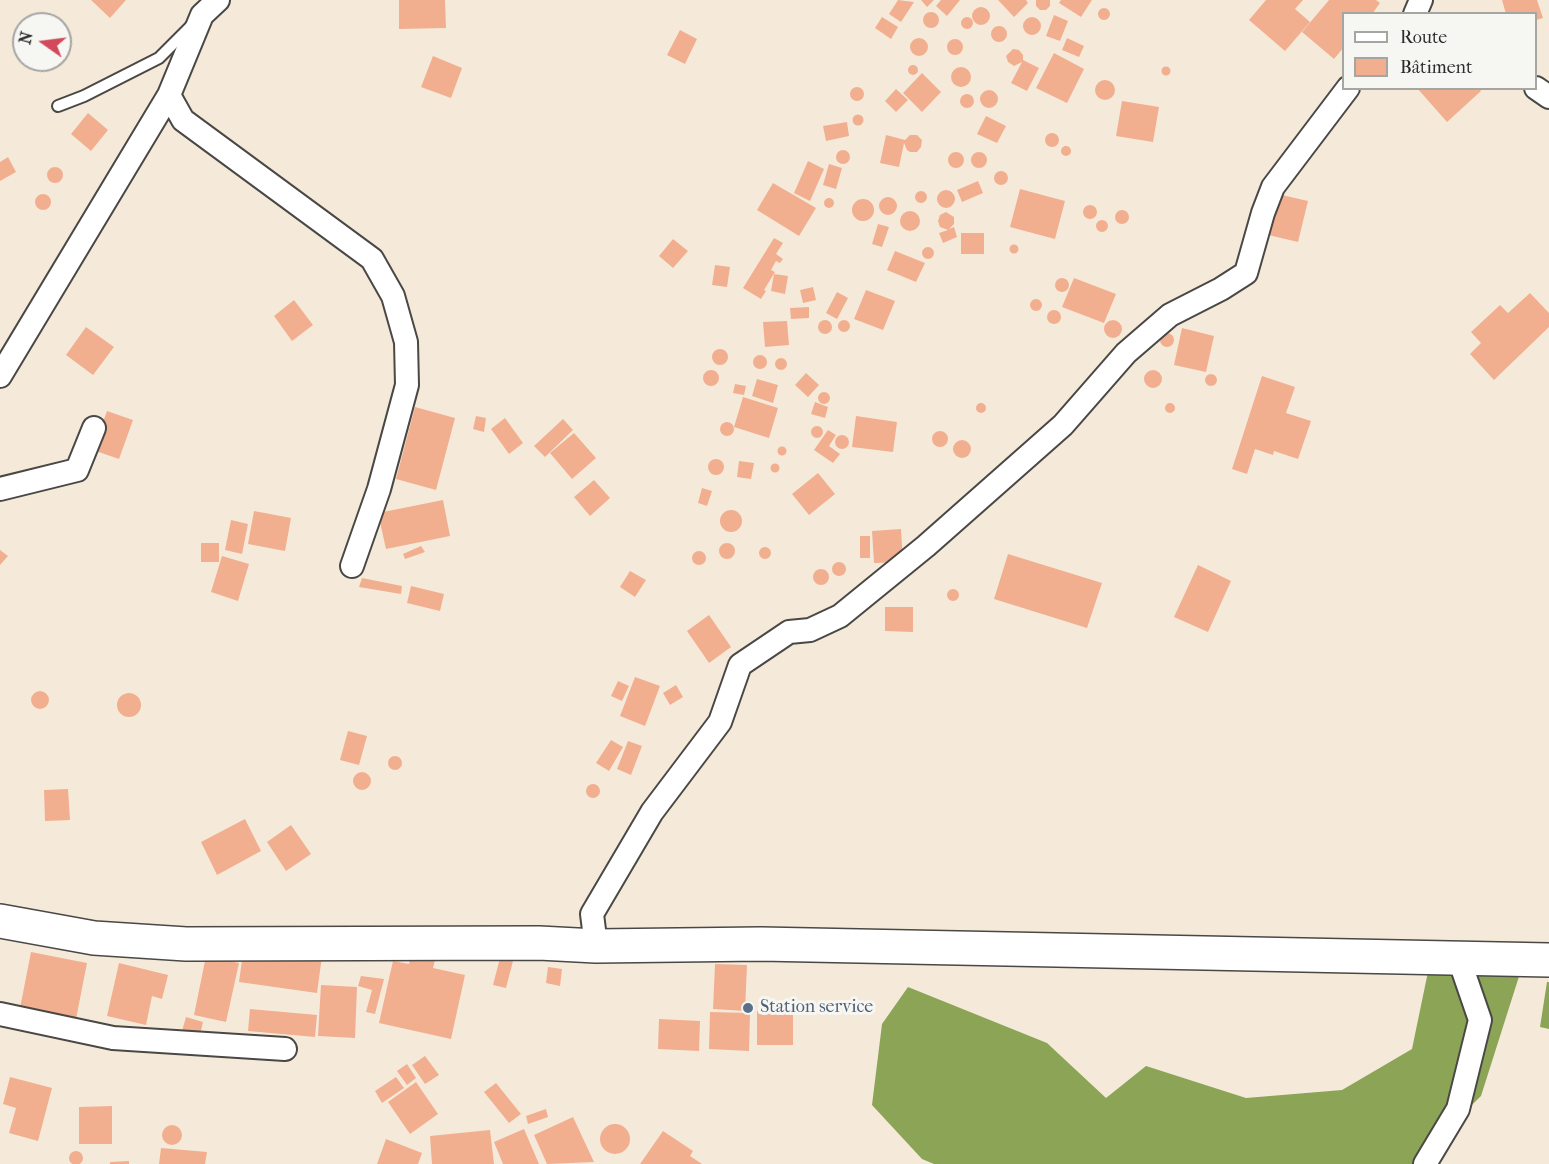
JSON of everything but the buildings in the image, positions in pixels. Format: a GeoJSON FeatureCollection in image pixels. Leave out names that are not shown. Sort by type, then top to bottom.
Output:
{"type":"FeatureCollection","features":[{"type":"Feature","properties":{"kind":"highway"},"geometry":{"type":"LineString","coordinates":[[0,921],[94,938],[186,944],[773,945],[1549,960]]}},
{"type":"Feature","properties":{"kind":"street"},"geometry":{"type":"LineString","coordinates":[[0,376],[168,95],[210,7]]}},
{"type":"Feature","properties":{"kind":"street"},"geometry":{"type":"LineString","coordinates":[[596,946],[592,914],[652,812],[720,722],[740,665],[789,632],[810,630],[840,616],[926,546],[1064,425],[1126,353],[1170,315],[1221,289],[1246,273],[1263,213],[1273,188],[1346,90]]}},
{"type":"Feature","properties":{"kind":"street"},"geometry":{"type":"LineString","coordinates":[[168,95],[183,120],[372,259],[393,296],[406,342],[407,385],[379,489],[352,566]]}},
{"type":"Feature","properties":{"kind":"street"},"geometry":{"type":"LineString","coordinates":[[0,489],[77,470],[94,428]]}},
{"type":"Feature","properties":{"kind":"street"},"geometry":{"type":"LineString","coordinates":[[1425,1164],[1458,1109],[1480,1020],[1459,960]]}},
{"type":"Feature","properties":{"kind":"street"},"geometry":{"type":"LineString","coordinates":[[0,1014],[113,1038],[285,1049]]}},
{"type":"Feature","properties":{"kind":"lane"},"geometry":{"type":"LineString","coordinates":[[58,106],[84,96],[159,58],[210,7]]}},
{"type":"Feature","properties":{"kind":"green space"},"geometry":{"type":"Polygon","coordinates":[[[1430,962],[1522,967],[1481,1096],[1412,1164],[934,1164],[922,1159],[872,1105],[882,1024],[908,987],[1047,1043],[1106,1098],[1146,1066],[1246,1098],[1342,1090],[1412,1049],[1430,962]]]}},
{"type":"Feature","properties":{"kind":"green space"},"geometry":{"type":"Polygon","coordinates":[[[1547,982],[1549,982],[1549,1029],[1540,1027],[1547,982]]]}},
{"type":"Feature","properties":{"kind":"place","name":"Station service"},"geometry":{"type":"Point","coordinates":[748,1008]}}]}
